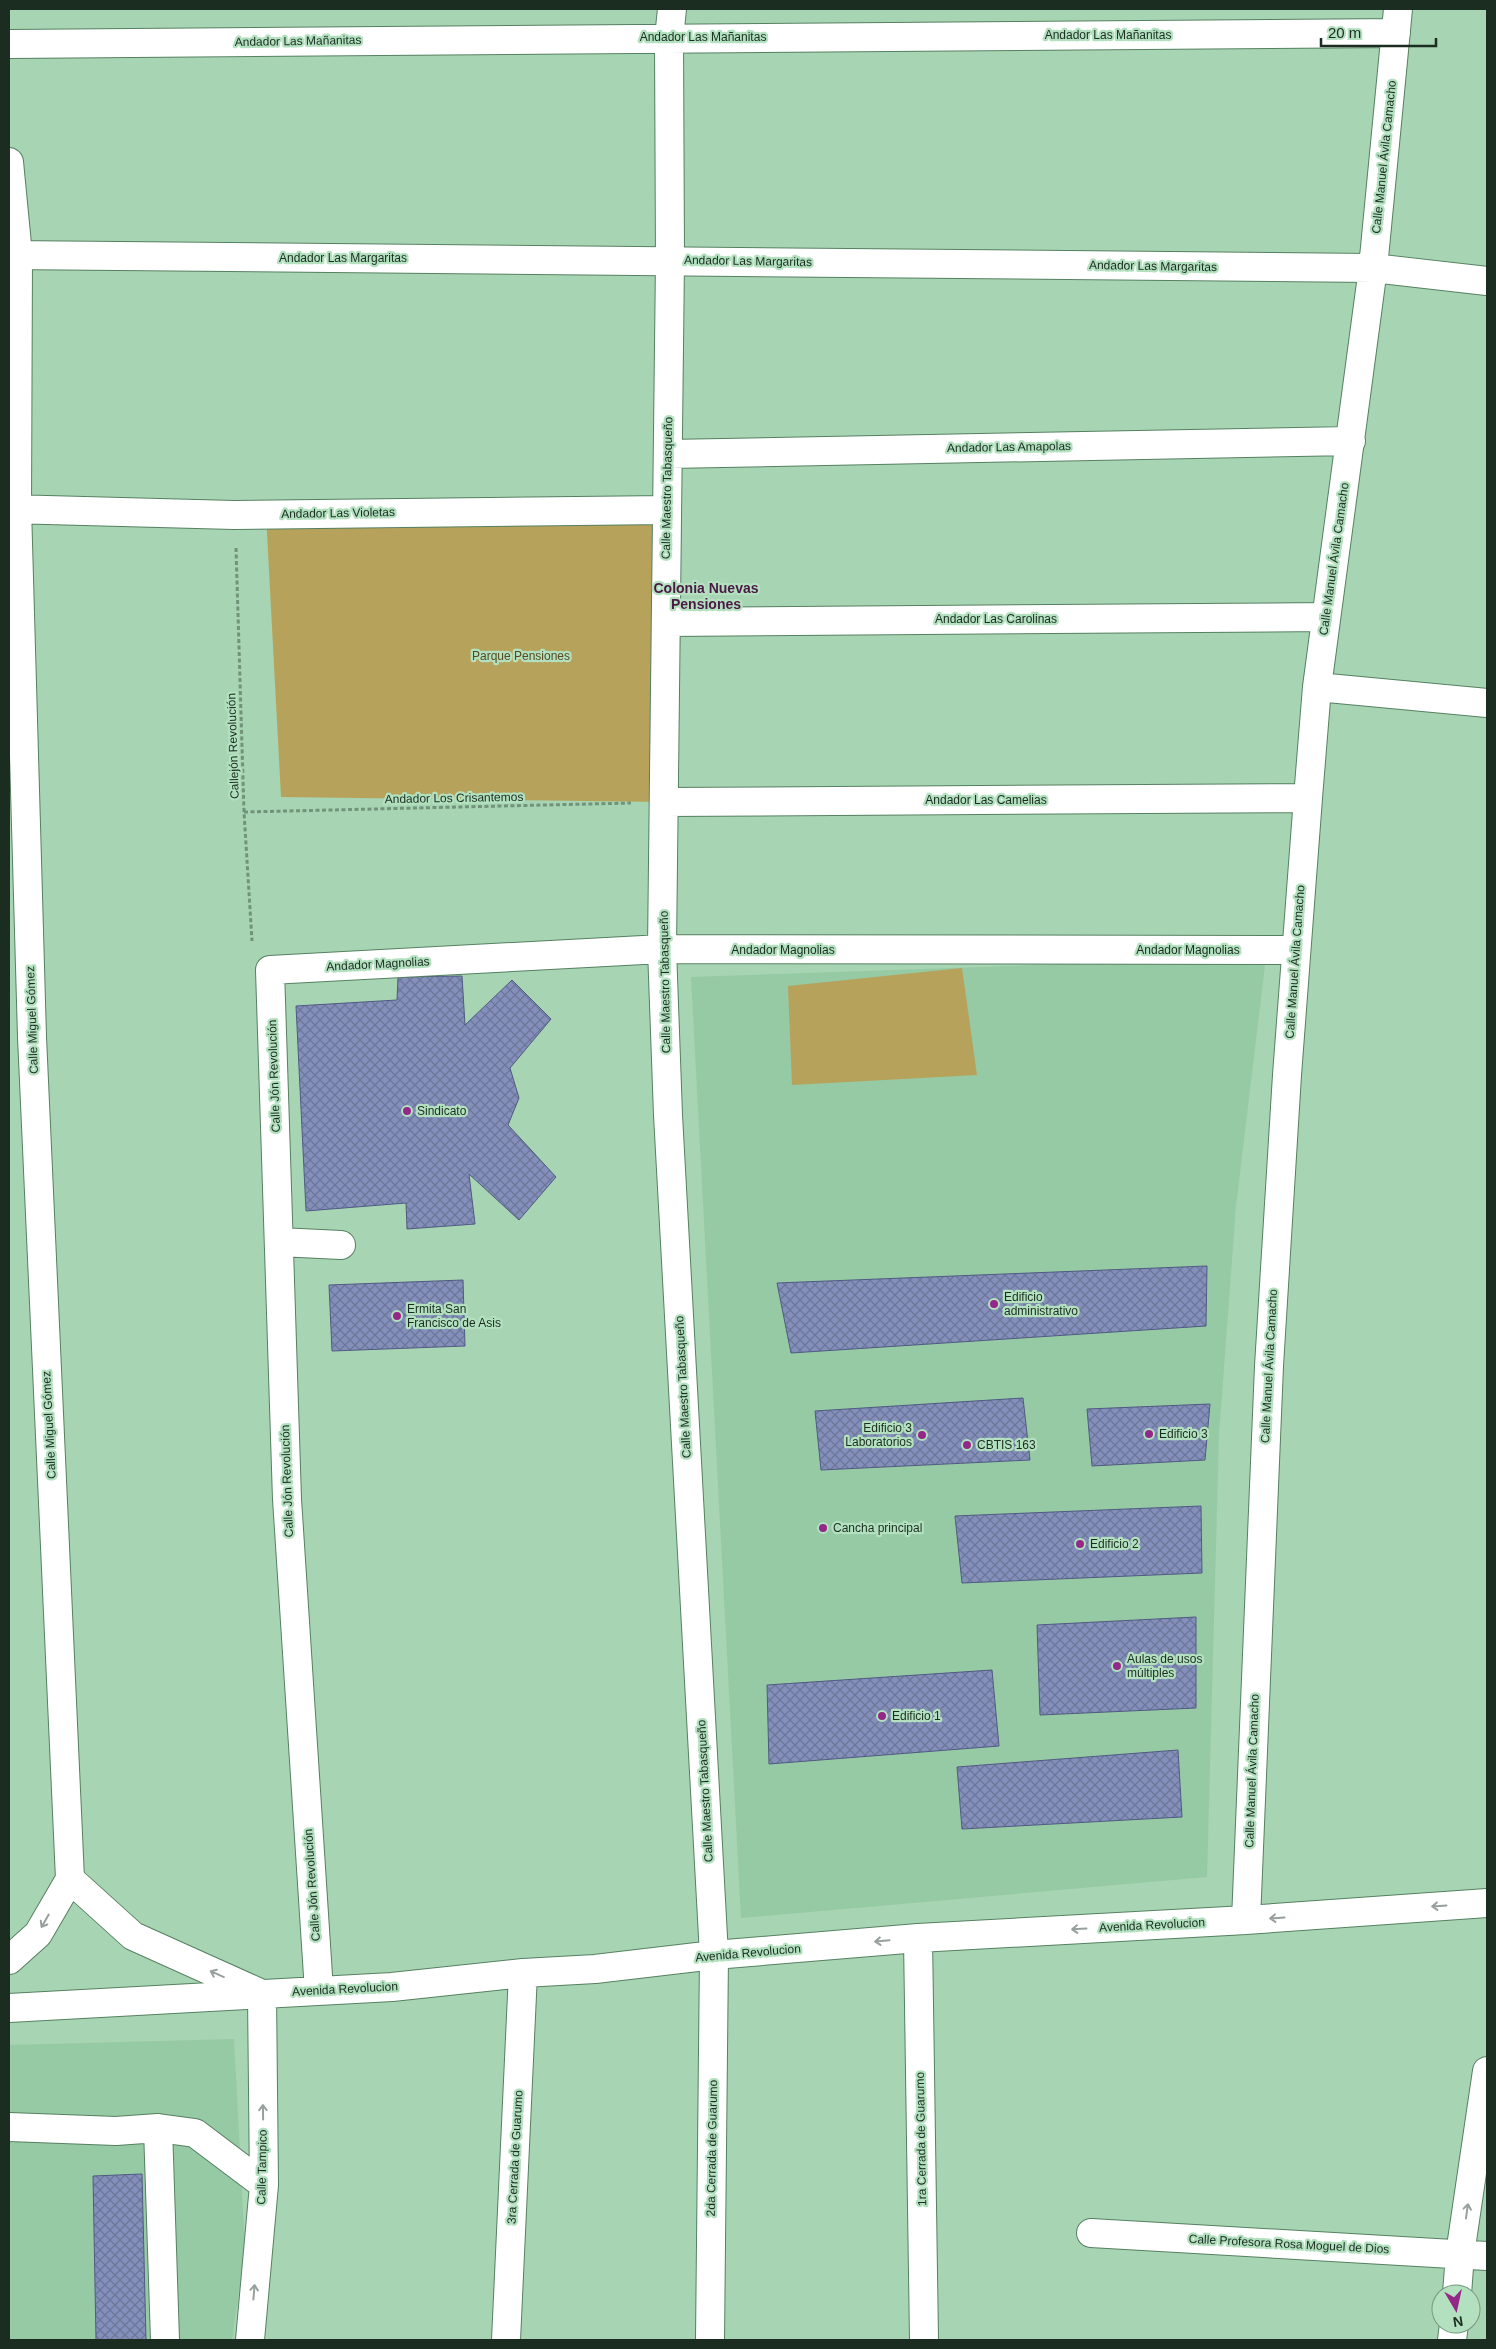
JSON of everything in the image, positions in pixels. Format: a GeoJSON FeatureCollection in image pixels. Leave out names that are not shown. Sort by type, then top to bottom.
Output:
{"type":"FeatureCollection","features":[{"type":"Feature","properties":{"kind":"street","name":"Calle Maestro Tabasqueño"},"geometry":{"type":"LineString","coordinates":[[672,9],[669,38],[670,260],[662,949],[669,1134],[714,1955]]}},
{"type":"Feature","properties":{"kind":"street","name":"Andador Las Mañanitas"},"geometry":{"type":"LineString","coordinates":[[9,44],[669,38],[1397,21]]}},
{"type":"Feature","properties":{"kind":"street","name":"Calle Manuel Ávila Camacho"},"geometry":{"type":"LineString","coordinates":[[1246,1920],[1269,1366],[1296,950],[1308,798],[1317,687],[1373,268],[1397,21]]}},
{"type":"Feature","properties":{"kind":"street","name":"Calle Miguel Gómez"},"geometry":{"type":"LineString","coordinates":[[9,162],[14,255],[13,509],[32,1047],[70,1879]]}},
{"type":"Feature","properties":{"kind":"street","name":"Andador Las Margaritas"},"geometry":{"type":"LineString","coordinates":[[14,255],[1373,268],[1487,280]]}},
{"type":"Feature","properties":{"kind":"street","name":"Andador Las Amapolas"},"geometry":{"type":"LineString","coordinates":[[668,454],[1351,441]]}},
{"type":"Feature","properties":{"kind":"street","name":"Andador Las Violetas"},"geometry":{"type":"LineString","coordinates":[[13,509],[234,514],[667,510]]}},
{"type":"Feature","properties":{"kind":"street","name":"Andador Las Carolinas"},"geometry":{"type":"LineString","coordinates":[[666,622],[1326,617]]}},
{"type":"Feature","properties":{"kind":"street"},"geometry":{"type":"LineString","coordinates":[[1317,687],[1487,703]]}},
{"type":"Feature","properties":{"kind":"street","name":"Andador Las Camelias"},"geometry":{"type":"LineString","coordinates":[[664,802],[1308,798]]}},
{"type":"Feature","properties":{"kind":"street","name":"Andador Magnolias"},"geometry":{"type":"LineString","coordinates":[[270,970],[662,949],[1296,950]]}},
{"type":"Feature","properties":{"kind":"street","name":"Calle Jón Revolución"},"geometry":{"type":"LineString","coordinates":[[270,970],[287,1499],[319,1991]]}},
{"type":"Feature","properties":{"kind":"street"},"geometry":{"type":"LineString","coordinates":[[279,1242],[341,1245]]}},
{"type":"Feature","properties":{"kind":"street"},"geometry":{"type":"LineString","coordinates":[[9,1960],[38,1934],[70,1879],[133,1936],[262,1994]]}},
{"type":"Feature","properties":{"kind":"street","name":"Avenida Revolucion"},"geometry":{"type":"LineString","coordinates":[[9,2008],[392,1987],[523,1973],[595,1969],[714,1955],[918,1938],[1246,1920],[1487,1903]]}},
{"type":"Feature","properties":{"kind":"street","name":"1ra Cerrada de Guarumo"},"geometry":{"type":"LineString","coordinates":[[918,1938],[924,2340]]}},
{"type":"Feature","properties":{"kind":"street","name":"2da Cerrada de Guarumo"},"geometry":{"type":"LineString","coordinates":[[710,2340],[714,1955]]}},
{"type":"Feature","properties":{"kind":"street","name":"3ra Cerrada de Guarumo"},"geometry":{"type":"LineString","coordinates":[[506,2340],[523,1973]]}},
{"type":"Feature","properties":{"kind":"street","name":"Calle Tampico"},"geometry":{"type":"LineString","coordinates":[[250,2340],[264,2185],[262,1994]]}},
{"type":"Feature","properties":{"kind":"street"},"geometry":{"type":"LineString","coordinates":[[1458,2284],[1460,2254],[1487,2071]]}},
{"type":"Feature","properties":{"kind":"street"},"geometry":{"type":"LineString","coordinates":[[9,2127],[116,2131],[158,2128],[195,2133],[264,2185]]}},
{"type":"Feature","properties":{"kind":"street"},"geometry":{"type":"LineString","coordinates":[[158,2128],[166,2340]]}},
{"type":"Feature","properties":{"kind":"street","name":"Calle Profesora Rosa Moguel de Dios"},"geometry":{"type":"LineString","coordinates":[[1091,2233],[1487,2256]]}},
{"type":"Feature","properties":{"kind":"path","name":"Callejón Revolución"},"geometry":{"type":"LineString","coordinates":[[234,514],[244,812],[253,950],[270,970]]}},
{"type":"Feature","properties":{"kind":"path","name":"Andador Los Crisantemos"},"geometry":{"type":"LineString","coordinates":[[244,812],[664,802]]}},
{"type":"Feature","properties":{"kind":"shaded area","name":"CBTIS 163"},"geometry":{"type":"Polygon","coordinates":[[[1266,957],[1236,1206],[1219,1435],[1207,1877],[741,1918],[691,977],[1266,957]]]}},
{"type":"Feature","properties":{"kind":"shaded area"},"geometry":{"type":"Polygon","coordinates":[[[234,2039],[245,2249],[232,2340],[9,2340],[9,2045],[234,2039]]]}},
{"type":"Feature","properties":{"kind":"green space","name":"Parque Pensiones"},"geometry":{"type":"Polygon","coordinates":[[[667,510],[664,802],[281,797],[266,514],[667,510]]]}},
{"type":"Feature","properties":{"kind":"green space"},"geometry":{"type":"Polygon","coordinates":[[[962,968],[977,1075],[792,1085],[788,986],[962,968]]]}},
{"type":"Feature","properties":{"kind":"building","name":"Sindicato"},"geometry":{"type":"Polygon","coordinates":[[[462,976],[465,1025],[512,980],[551,1019],[510,1068],[519,1098],[508,1125],[556,1177],[519,1220],[469,1174],[475,1224],[407,1229],[406,1203],[306,1211],[296,1006],[397,1000],[398,977],[462,976]]]}},
{"type":"Feature","properties":{"kind":"building","name":"Edificio administrativo"},"geometry":{"type":"Polygon","coordinates":[[[1207,1266],[1206,1326],[791,1353],[777,1283],[1207,1266]]]}},
{"type":"Feature","properties":{"kind":"building","name":"Ermita San Francisco de Asis"},"geometry":{"type":"Polygon","coordinates":[[[463,1280],[465,1346],[332,1351],[329,1285],[463,1280]]]}},
{"type":"Feature","properties":{"kind":"building","name":"Edificio 3 Laboratorios"},"geometry":{"type":"Polygon","coordinates":[[[1023,1398],[1030,1460],[821,1470],[815,1411],[1023,1398]]]}},
{"type":"Feature","properties":{"kind":"building","name":"Edificio 3"},"geometry":{"type":"Polygon","coordinates":[[[1210,1404],[1205,1460],[1092,1466],[1087,1409],[1210,1404]]]}},
{"type":"Feature","properties":{"kind":"building","name":"Edificio 2"},"geometry":{"type":"Polygon","coordinates":[[[1201,1506],[1202,1573],[962,1583],[955,1516],[1201,1506]]]}},
{"type":"Feature","properties":{"kind":"building","name":"Aulas de usos múltiples"},"geometry":{"type":"Polygon","coordinates":[[[1196,1617],[1196,1708],[1040,1715],[1037,1625],[1196,1617]]]}},
{"type":"Feature","properties":{"kind":"building","name":"Edificio 1"},"geometry":{"type":"Polygon","coordinates":[[[992,1670],[999,1746],[769,1764],[767,1685],[992,1670]]]}},
{"type":"Feature","properties":{"kind":"building"},"geometry":{"type":"Polygon","coordinates":[[[1178,1750],[1182,1817],[962,1829],[957,1767],[1178,1750]]]}},
{"type":"Feature","properties":{"kind":"building"},"geometry":{"type":"Polygon","coordinates":[[[142,2174],[146,2340],[96,2340],[93,2176],[142,2174]]]}},
{"type":"Feature","properties":{"kind":"place","name":"Sindicato"},"geometry":{"type":"Point","coordinates":[407,1111]}},
{"type":"Feature","properties":{"kind":"place","name":"Edificio administrativo"},"geometry":{"type":"Point","coordinates":[994,1304]}},
{"type":"Feature","properties":{"kind":"place","name":"Ermita San Francisco de Asis"},"geometry":{"type":"Point","coordinates":[397,1316]}},
{"type":"Feature","properties":{"kind":"place","name":"Edificio 3"},"geometry":{"type":"Point","coordinates":[1149,1434]}},
{"type":"Feature","properties":{"kind":"place","name":"Edificio 3 Laboratorios"},"geometry":{"type":"Point","coordinates":[922,1435]}},
{"type":"Feature","properties":{"kind":"place","name":"CBTIS 163"},"geometry":{"type":"Point","coordinates":[967,1445]}},
{"type":"Feature","properties":{"kind":"place","name":"Cancha principal"},"geometry":{"type":"Point","coordinates":[823,1528]}},
{"type":"Feature","properties":{"kind":"place","name":"Edificio 2"},"geometry":{"type":"Point","coordinates":[1080,1544]}},
{"type":"Feature","properties":{"kind":"place","name":"Aulas de usos múltiples"},"geometry":{"type":"Point","coordinates":[1117,1666]}},
{"type":"Feature","properties":{"kind":"place","name":"Edificio 1"},"geometry":{"type":"Point","coordinates":[882,1716]}},
{"type":"Feature","properties":{"kind":"district","name":"Colonia Nuevas Pensiones"},"geometry":{"type":"Point","coordinates":[706,596]}}]}
